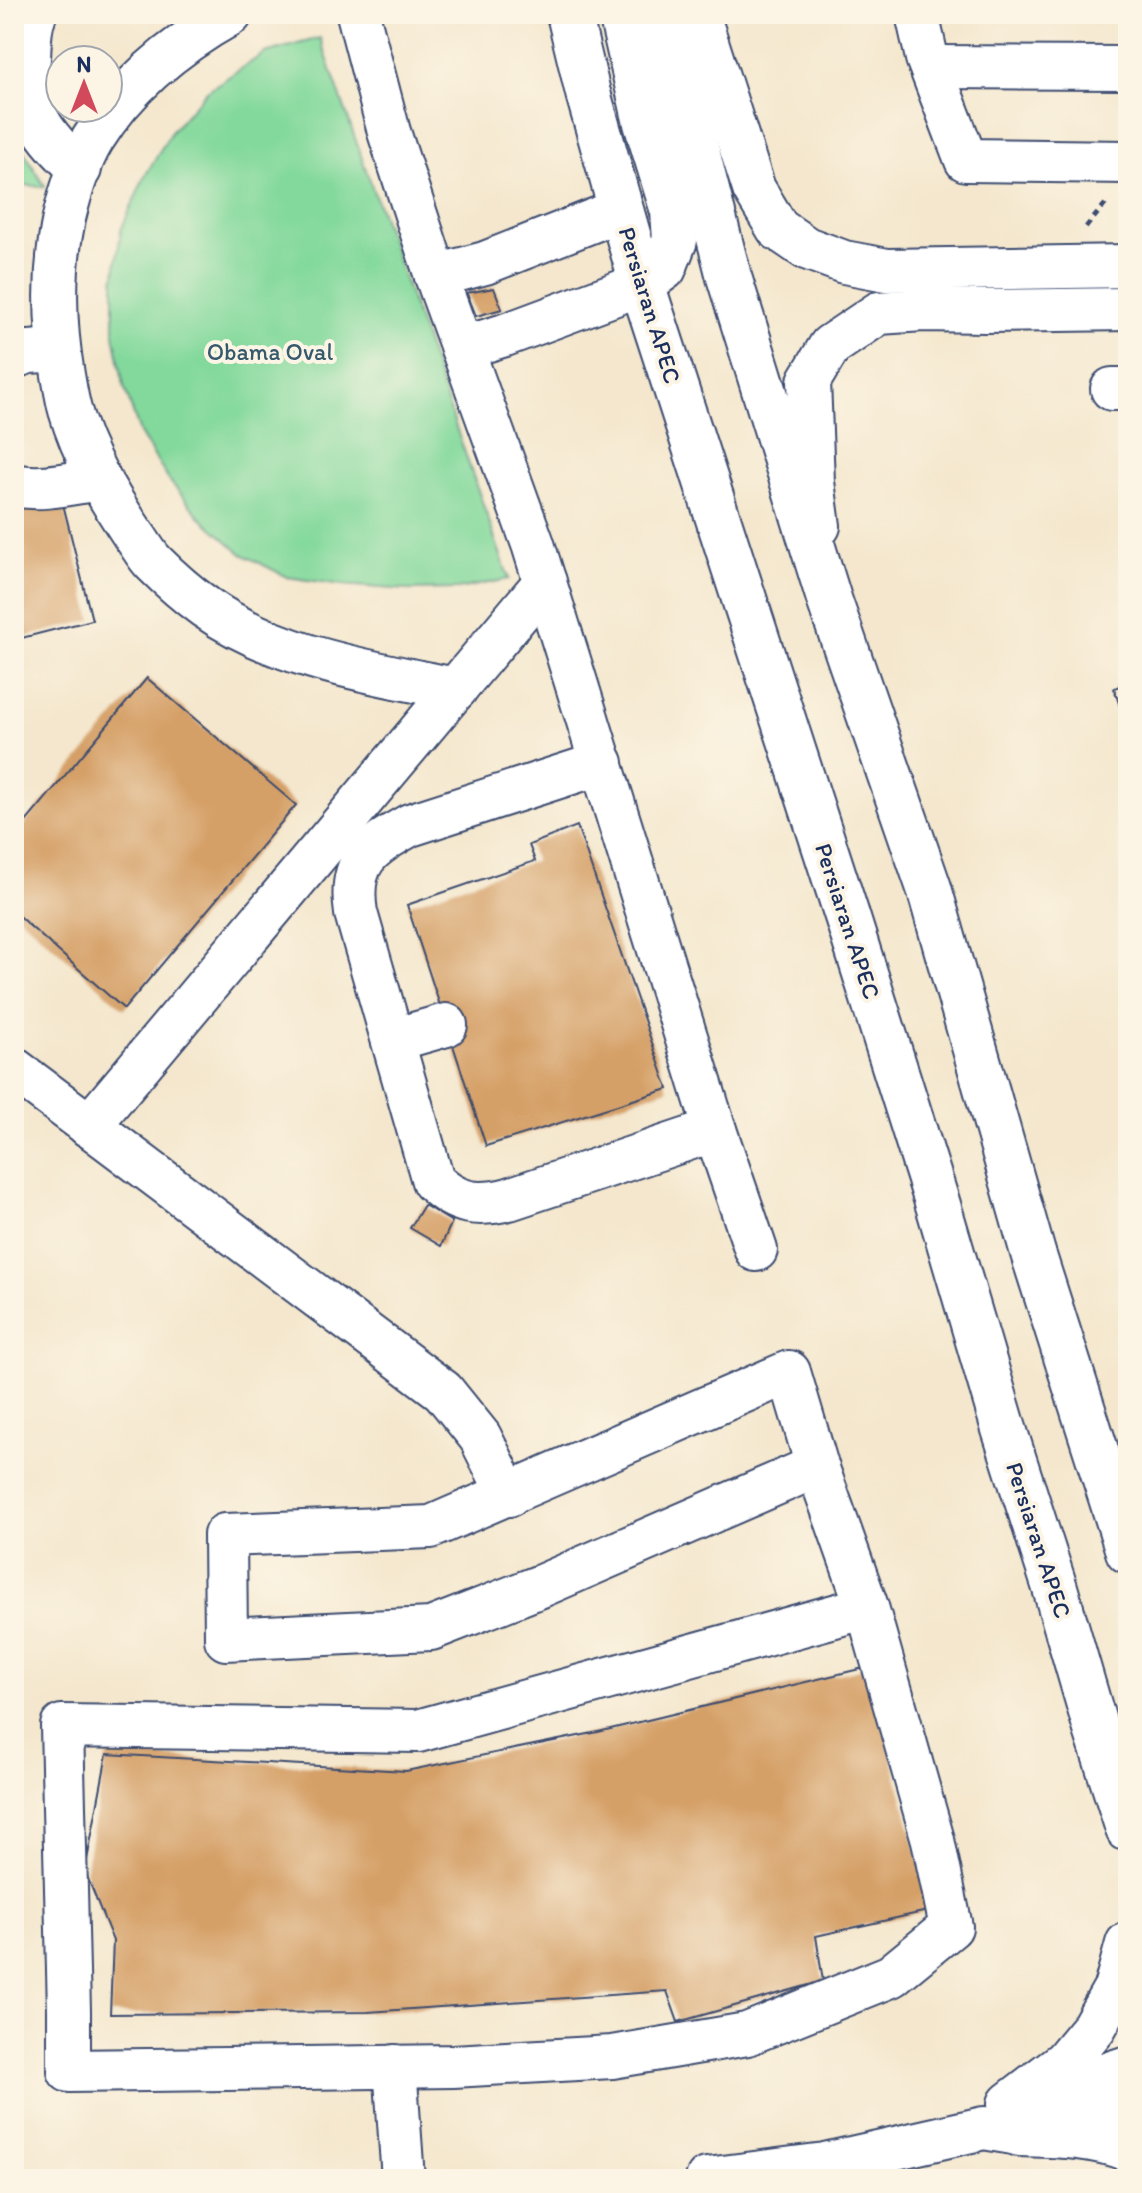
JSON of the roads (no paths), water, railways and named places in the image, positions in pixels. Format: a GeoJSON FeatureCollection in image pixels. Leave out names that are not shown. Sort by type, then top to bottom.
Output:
{"type":"FeatureCollection","features":[{"type":"Feature","properties":{"kind":"main road","name":"Persiaran APEC"},"geometry":{"type":"LineString","coordinates":[[569,14],[642,284],[924,1159],[1127,1835]]}},
{"type":"Feature","properties":{"kind":"main road"},"geometry":{"type":"LineString","coordinates":[[621,14],[646,123],[673,211],[675,240],[664,268],[642,284]]}},
{"type":"Feature","properties":{"kind":"main road"},"geometry":{"type":"LineString","coordinates":[[662,14],[729,277],[829,599],[929,888],[1033,1253],[1128,1551]]}},
{"type":"Feature","properties":{"kind":"main road"},"geometry":{"type":"LineString","coordinates":[[1004,2122],[1065,2062],[1094,2027],[1116,1988],[1128,1944]]}},
{"type":"Feature","properties":{"kind":"main road"},"geometry":{"type":"LineString","coordinates":[[1004,2122],[1107,2141],[1128,2149]]}},
{"type":"Feature","properties":{"kind":"street"},"geometry":{"type":"LineString","coordinates":[[35,14],[31,25],[27,78],[33,111],[50,141],[80,169]]}},
{"type":"Feature","properties":{"kind":"street"},"geometry":{"type":"LineString","coordinates":[[231,14],[195,34],[121,101],[92,141],[80,169],[69,196],[59,243],[55,298],[59,350],[69,409],[88,460],[152,562],[204,606],[256,637],[362,670],[456,689]]}},
{"type":"Feature","properties":{"kind":"street"},"geometry":{"type":"LineString","coordinates":[[358,14],[389,132],[436,276],[533,544],[715,1130],[756,1250]]}},
{"type":"Feature","properties":{"kind":"street"},"geometry":{"type":"LineString","coordinates":[[698,14],[754,189],[778,229],[806,248],[844,262],[887,270],[1128,266]]}},
{"type":"Feature","properties":{"kind":"street"},"geometry":{"type":"LineString","coordinates":[[917,14],[931,67],[966,160],[1123,180]]}},
{"type":"Feature","properties":{"kind":"street"},"geometry":{"type":"LineString","coordinates":[[931,67],[1128,68]]}},
{"type":"Feature","properties":{"kind":"street"},"geometry":{"type":"LineString","coordinates":[[436,276],[485,263],[620,210]]}},
{"type":"Feature","properties":{"kind":"street"},"geometry":{"type":"LineString","coordinates":[[462,348],[642,284]]}},
{"type":"Feature","properties":{"kind":"street"},"geometry":{"type":"LineString","coordinates":[[829,599],[813,482],[809,381],[830,346],[879,313],[1128,309]]}},
{"type":"Feature","properties":{"kind":"street"},"geometry":{"type":"LineString","coordinates":[[14,357],[29,352],[59,350]]}},
{"type":"Feature","properties":{"kind":"street"},"geometry":{"type":"LineString","coordinates":[[14,485],[27,488],[57,486],[99,479]]}},
{"type":"Feature","properties":{"kind":"street"},"geometry":{"type":"LineString","coordinates":[[89,1126],[545,582]]}},
{"type":"Feature","properties":{"kind":"street"},"geometry":{"type":"LineString","coordinates":[[602,763],[410,825],[386,838],[365,855],[356,874],[353,893],[356,913],[433,1181],[446,1194],[486,1205],[715,1130]]}},
{"type":"Feature","properties":{"kind":"street"},"geometry":{"type":"LineString","coordinates":[[393,1040],[446,1025]]}},
{"type":"Feature","properties":{"kind":"street"},"geometry":{"type":"LineString","coordinates":[[14,1069],[443,1391],[480,1437],[509,1495]]}},
{"type":"Feature","properties":{"kind":"street"},"geometry":{"type":"LineString","coordinates":[[817,1466],[541,1586],[431,1629],[226,1639],[225,1535],[431,1527],[789,1372],[817,1466],[867,1607],[933,1840],[951,1927],[891,1976],[747,2034],[612,2057],[453,2066],[69,2071],[62,1726],[418,1731],[867,1607]]}},
{"type":"Feature","properties":{"kind":"street"},"geometry":{"type":"LineString","coordinates":[[395,2066],[403,2179]]}},
{"type":"Feature","properties":{"kind":"street"},"geometry":{"type":"LineString","coordinates":[[1004,2122],[1128,2067]]}},
{"type":"Feature","properties":{"kind":"street"},"geometry":{"type":"LineString","coordinates":[[707,2179],[825,2164],[1004,2122],[1128,2107]]}},
{"type":"Feature","properties":{"kind":"park label","name":"Obama Oval"},"geometry":{"type":"Point","coordinates":[270,351]}}]}
